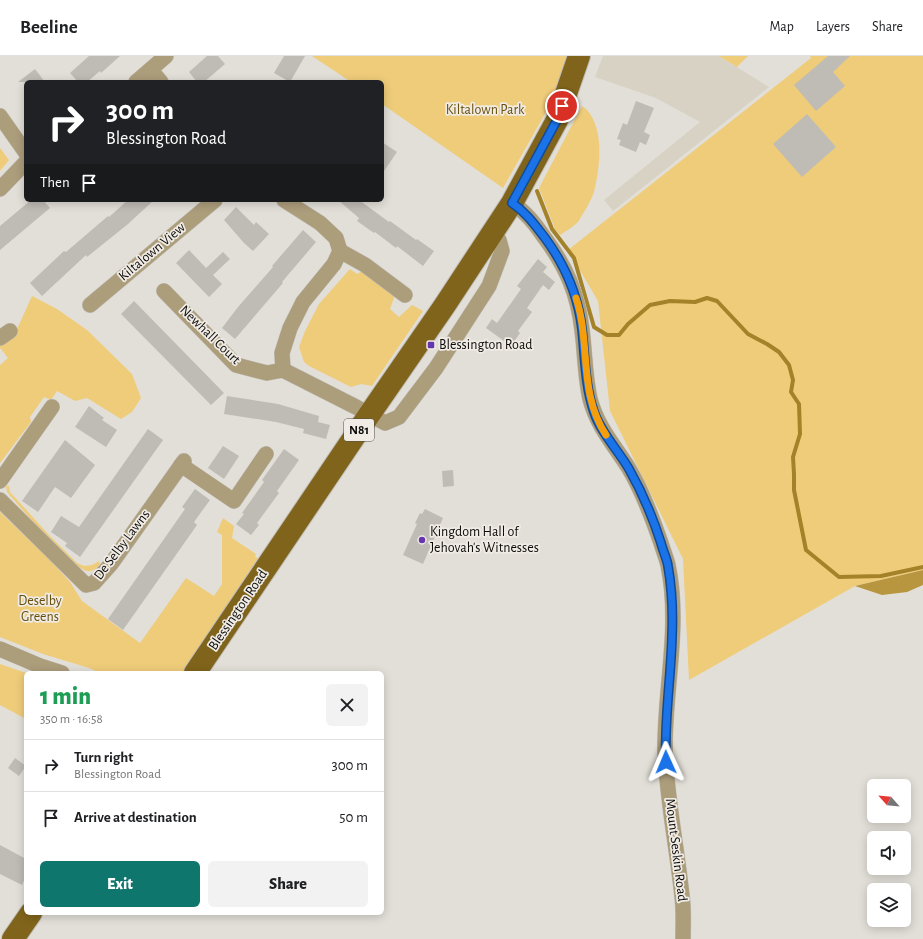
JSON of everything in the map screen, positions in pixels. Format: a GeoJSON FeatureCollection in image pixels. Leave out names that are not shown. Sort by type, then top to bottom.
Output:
{"type":"FeatureCollection","features":[{"type":"Feature","properties":{"kind":"main road","name":"Blessington Road"},"geometry":{"type":"LineString","coordinates":[[196,671],[492,235],[512,203],[557,120],[580,56]]}},
{"type":"Feature","properties":{"kind":"main road"},"geometry":{"type":"LineString","coordinates":[[13,939],[30,915]]}},
{"type":"Feature","properties":{"kind":"street"},"geometry":{"type":"LineString","coordinates":[[138,80],[166,56]]}},
{"type":"Feature","properties":{"kind":"street"},"geometry":{"type":"LineString","coordinates":[[151,70],[159,80]]}},
{"type":"Feature","properties":{"kind":"street"},"geometry":{"type":"LineString","coordinates":[[0,116],[24,150]]}},
{"type":"Feature","properties":{"kind":"street"},"geometry":{"type":"LineString","coordinates":[[0,189],[24,164]]}},
{"type":"Feature","properties":{"kind":"street","name":"Kiltalown View"},"geometry":{"type":"LineString","coordinates":[[90,305],[213,202]]}},
{"type":"Feature","properties":{"kind":"street"},"geometry":{"type":"LineString","coordinates":[[287,202],[320,223],[336,238],[340,251],[334,264],[303,302],[290,328],[282,353],[283,370],[369,415]]}},
{"type":"Feature","properties":{"kind":"street","name":"Mount Seskin Road"},"geometry":{"type":"LineString","coordinates":[[512,203],[533,221],[553,248],[569,277],[578,303],[582,328],[586,376],[594,413],[601,428],[629,469],[652,517],[668,565],[672,601],[672,636],[665,751],[667,784],[682,899],[683,939]]}},
{"type":"Feature","properties":{"kind":"street"},"geometry":{"type":"LineString","coordinates":[[340,251],[365,265],[406,295]]}},
{"type":"Feature","properties":{"kind":"street","name":"Newhall Court"},"geometry":{"type":"LineString","coordinates":[[164,291],[236,365],[267,373],[283,370]]}},
{"type":"Feature","properties":{"kind":"street"},"geometry":{"type":"LineString","coordinates":[[0,480],[52,407]]}},
{"type":"Feature","properties":{"kind":"street","name":"De Selby Lawns"},"geometry":{"type":"LineString","coordinates":[[0,500],[86,585],[95,582],[111,564],[183,463],[234,501],[266,454]]}},
{"type":"Feature","properties":{"kind":"street"},"geometry":{"type":"LineString","coordinates":[[0,649],[56,671]]}},
{"type":"Feature","properties":{"kind":"shaded area"},"geometry":{"type":"Polygon","coordinates":[[[603,56],[719,56],[769,87],[613,211],[604,200],[700,122],[656,98],[595,77],[603,56]]]}},
{"type":"Feature","properties":{"kind":"shaded area"},"geometry":{"type":"Polygon","coordinates":[[[923,570],[923,585],[907,592],[882,595],[855,586],[923,570]]]}},
{"type":"Feature","properties":{"kind":"green space","name":"Kiltalown Park"},"geometry":{"type":"Polygon","coordinates":[[[312,56],[567,56],[558,85],[546,112],[503,188],[384,105],[384,80],[348,80],[312,56]]]}},
{"type":"Feature","properties":{"kind":"green space"},"geometry":{"type":"Polygon","coordinates":[[[719,56],[748,56],[737,67],[719,56]]]}},
{"type":"Feature","properties":{"kind":"green space"},"geometry":{"type":"Polygon","coordinates":[[[810,56],[923,56],[923,570],[855,586],[689,680],[683,559],[610,411],[598,301],[568,250],[811,58],[810,56]]]}},
{"type":"Feature","properties":{"kind":"green space"},"geometry":{"type":"Polygon","coordinates":[[[582,106],[590,113],[598,134],[598,171],[594,192],[584,212],[578,222],[560,235],[555,229],[539,188],[582,106]]]}},
{"type":"Feature","properties":{"kind":"green space"},"geometry":{"type":"Polygon","coordinates":[[[0,148],[9,160],[0,171],[0,148]]]}},
{"type":"Feature","properties":{"kind":"green space"},"geometry":{"type":"Polygon","coordinates":[[[350,269],[357,274],[362,271],[395,295],[390,309],[399,317],[412,305],[423,311],[372,386],[361,384],[351,387],[309,366],[304,362],[299,347],[305,331],[319,304],[350,269]]]}},
{"type":"Feature","properties":{"kind":"green space"},"geometry":{"type":"Polygon","coordinates":[[[32,296],[57,309],[87,330],[132,374],[141,398],[132,412],[121,419],[87,398],[75,401],[57,391],[51,400],[44,397],[30,417],[31,422],[0,463],[0,365],[8,358],[0,348],[0,345],[13,338],[32,296]]]}},
{"type":"Feature","properties":{"kind":"green space"},"geometry":{"type":"Polygon","coordinates":[[[6,486],[9,486],[10,492],[77,563],[84,566],[92,565],[99,561],[100,564],[93,570],[87,571],[69,559],[23,511],[7,492],[6,486]]]}},
{"type":"Feature","properties":{"kind":"green space","name":"Deselby Greens"},"geometry":{"type":"Polygon","coordinates":[[[0,512],[48,558],[70,582],[82,601],[140,643],[186,578],[214,596],[222,584],[222,535],[217,532],[223,518],[234,526],[232,538],[256,554],[255,557],[258,558],[183,671],[96,671],[43,654],[0,637],[0,512]]]}},
{"type":"Feature","properties":{"kind":"green space"},"geometry":{"type":"Polygon","coordinates":[[[0,664],[24,672],[24,718],[0,705],[0,664]]]}},
{"type":"Feature","properties":{"kind":"building"},"geometry":{"type":"Polygon","coordinates":[[[89,56],[120,56],[101,73],[100,71],[89,80],[76,80],[70,73],[89,56]]]}},
{"type":"Feature","properties":{"kind":"building"},"geometry":{"type":"Polygon","coordinates":[[[207,56],[218,56],[225,64],[206,80],[195,80],[189,72],[207,56]]]}},
{"type":"Feature","properties":{"kind":"building"},"geometry":{"type":"Polygon","coordinates":[[[284,56],[305,56],[291,80],[286,80],[274,73],[284,56]]]}},
{"type":"Feature","properties":{"kind":"building"},"geometry":{"type":"Polygon","coordinates":[[[828,56],[850,56],[833,72],[845,86],[816,111],[794,85],[828,56]]]}},
{"type":"Feature","properties":{"kind":"building"},"geometry":{"type":"Polygon","coordinates":[[[35,69],[43,80],[24,80],[24,82],[18,82],[35,69]]]}},
{"type":"Feature","properties":{"kind":"building"},"geometry":{"type":"Polygon","coordinates":[[[636,101],[654,108],[644,132],[650,135],[646,145],[640,142],[636,152],[619,145],[621,140],[617,139],[623,123],[627,125],[636,101]]]}},
{"type":"Feature","properties":{"kind":"building"},"geometry":{"type":"Polygon","coordinates":[[[807,114],[836,147],[802,177],[773,144],[807,114]]]}},
{"type":"Feature","properties":{"kind":"building"},"geometry":{"type":"Polygon","coordinates":[[[384,143],[397,152],[384,171],[384,143]]]}},
{"type":"Feature","properties":{"kind":"building"},"geometry":{"type":"Polygon","coordinates":[[[29,202],[45,202],[50,208],[0,250],[0,226],[29,202]]]}},
{"type":"Feature","properties":{"kind":"building"},"geometry":{"type":"Polygon","coordinates":[[[126,202],[152,202],[128,224],[87,257],[86,255],[42,296],[30,283],[64,251],[66,252],[108,216],[109,217],[126,202]]]}},
{"type":"Feature","properties":{"kind":"building"},"geometry":{"type":"Polygon","coordinates":[[[340,202],[362,202],[389,222],[390,221],[434,251],[423,266],[397,246],[396,248],[375,232],[374,233],[357,221],[359,218],[340,202]]]}},
{"type":"Feature","properties":{"kind":"building"},"geometry":{"type":"Polygon","coordinates":[[[236,207],[254,225],[256,222],[269,234],[253,251],[224,220],[236,207]]]}},
{"type":"Feature","properties":{"kind":"building"},"geometry":{"type":"Polygon","coordinates":[[[303,230],[316,242],[235,339],[222,328],[303,230]]]}},
{"type":"Feature","properties":{"kind":"building"},"geometry":{"type":"Polygon","coordinates":[[[189,250],[206,268],[223,252],[230,259],[213,275],[222,284],[209,297],[176,263],[189,250]]]}},
{"type":"Feature","properties":{"kind":"building"},"geometry":{"type":"Polygon","coordinates":[[[538,259],[547,267],[543,272],[555,282],[549,290],[543,285],[527,308],[532,312],[518,331],[520,333],[511,346],[486,328],[492,319],[497,323],[521,289],[517,286],[538,259]]]}},
{"type":"Feature","properties":{"kind":"building"},"geometry":{"type":"Polygon","coordinates":[[[134,301],[224,393],[211,405],[121,314],[134,301]]]}},
{"type":"Feature","properties":{"kind":"building"},"geometry":{"type":"Polygon","coordinates":[[[227,396],[278,404],[319,416],[318,422],[330,425],[326,439],[303,433],[304,429],[276,422],[224,414],[227,396]]]}},
{"type":"Feature","properties":{"kind":"building"},"geometry":{"type":"Polygon","coordinates":[[[89,406],[104,418],[102,420],[117,430],[106,447],[75,427],[89,406]]]}},
{"type":"Feature","properties":{"kind":"building"},"geometry":{"type":"Polygon","coordinates":[[[148,429],[163,440],[80,557],[65,546],[67,543],[51,532],[61,516],[79,527],[148,429]]]}},
{"type":"Feature","properties":{"kind":"building"},"geometry":{"type":"Polygon","coordinates":[[[65,440],[95,465],[71,498],[55,487],[38,512],[22,501],[65,440]]]}},
{"type":"Feature","properties":{"kind":"building"},"geometry":{"type":"Polygon","coordinates":[[[223,446],[239,456],[224,479],[208,468],[223,446]]]}},
{"type":"Feature","properties":{"kind":"building"},"geometry":{"type":"Polygon","coordinates":[[[284,449],[299,460],[277,491],[279,493],[257,523],[259,525],[251,535],[236,524],[264,482],[262,480],[284,449]]]}},
{"type":"Feature","properties":{"kind":"building"},"geometry":{"type":"Polygon","coordinates":[[[453,470],[454,486],[443,487],[442,471],[453,470]]]}},
{"type":"Feature","properties":{"kind":"building"},"geometry":{"type":"Polygon","coordinates":[[[195,489],[210,500],[194,522],[197,525],[123,630],[108,619],[185,509],[182,507],[195,489]]]}},
{"type":"Feature","properties":{"kind":"building","name":"Kingdom Hall of Jehovah's Witnesses"},"geometry":{"type":"Polygon","coordinates":[[[425,509],[443,518],[423,564],[403,555],[417,524],[415,523],[420,513],[422,514],[425,509]]]}},
{"type":"Feature","properties":{"kind":"building"},"geometry":{"type":"Polygon","coordinates":[[[15,758],[24,765],[24,769],[19,776],[8,768],[15,758]]]}},
{"type":"Feature","properties":{"kind":"building"},"geometry":{"type":"Polygon","coordinates":[[[0,845],[24,858],[24,880],[22,885],[0,874],[0,845]]]}},
{"type":"Feature","properties":{"kind":"waterway"},"geometry":{"type":"LineString","coordinates":[[537,191],[552,229],[574,258],[594,327],[607,335],[619,335],[628,324],[650,305],[670,301],[695,302],[707,298],[717,301],[748,334],[779,352],[789,365],[793,380],[791,392],[799,404],[800,434],[793,457],[794,490],[806,550],[839,577],[881,576],[923,567]]}},
{"type":"Feature","properties":{"kind":"slow traffic"},"geometry":{"type":"LineString","coordinates":[[576,298],[582,328],[586,376],[590,397],[594,413],[606,435]]}},
{"type":"Feature","properties":{"kind":"place","name":"Blessington Road"},"geometry":{"type":"Point","coordinates":[431,345]}},
{"type":"Feature","properties":{"kind":"place","name":"Kingdom Hall of Jehovah's Witnesses"},"geometry":{"type":"Point","coordinates":[422,540]}},
{"type":"Feature","properties":{"kind":"route"},"geometry":{"type":"LineString","coordinates":[[562,106],[557,120],[512,203],[533,221],[553,248],[569,277],[578,303],[582,328],[586,376],[594,413],[601,428],[629,469],[652,517],[668,565],[672,601],[672,636],[665,751],[666,762]]}}]}
